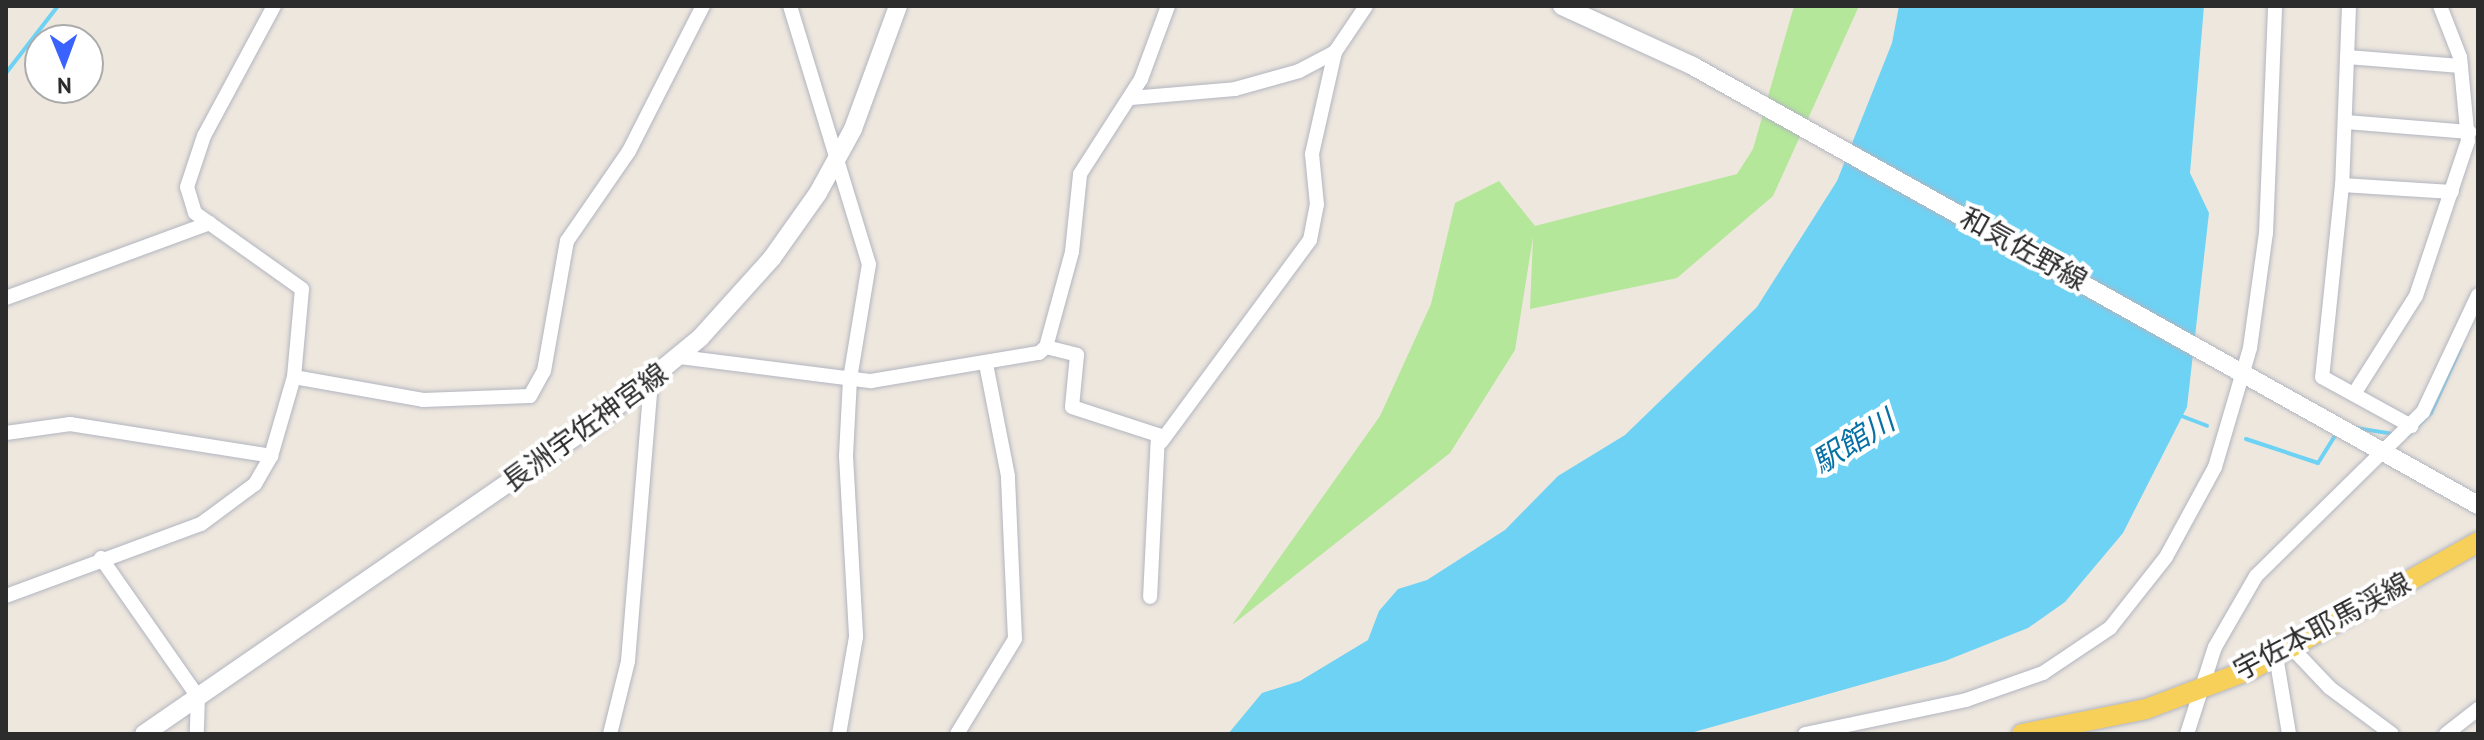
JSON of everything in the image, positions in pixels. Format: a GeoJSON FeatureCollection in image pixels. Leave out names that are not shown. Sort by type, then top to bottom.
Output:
{"type":"FeatureCollection","features":[{"type":"Feature","properties":{"kind":"main road","name":"長洲宇佐神宮線"},"geometry":{"type":"LineString","coordinates":[[144,734],[651,382],[680,357],[772,258],[835,163],[865,102],[898,6]]}},
{"type":"Feature","properties":{"kind":"main road","name":"和気佐野線"},"geometry":{"type":"LineString","coordinates":[[1562,6],[1643,40],[2478,505]]}},
{"type":"Feature","properties":{"kind":"main road","name":"宇佐本耶馬渓線"},"geometry":{"type":"LineString","coordinates":[[2022,734],[2118,717],[2201,689],[2284,652],[2478,542]]}},
{"type":"Feature","properties":{"kind":"street"},"geometry":{"type":"LineString","coordinates":[[6,596],[101,558],[201,524],[255,484],[271,456],[294,377],[302,289],[190,206],[189,177],[274,6]]}},
{"type":"Feature","properties":{"kind":"street"},"geometry":{"type":"LineString","coordinates":[[294,377],[423,400],[530,396],[544,371],[567,241],[629,151],[703,6]]}},
{"type":"Feature","properties":{"kind":"street"},"geometry":{"type":"LineString","coordinates":[[790,6],[835,163],[869,264],[850,379],[846,456],[856,637],[839,734]]}},
{"type":"Feature","properties":{"kind":"street"},"geometry":{"type":"LineString","coordinates":[[680,357],[850,379],[894,380],[1029,357],[1046,347],[1072,252],[1080,174],[1131,98],[1156,49],[1168,6]]}},
{"type":"Feature","properties":{"kind":"street"},"geometry":{"type":"LineString","coordinates":[[1150,597],[1161,442],[1310,240],[1317,205],[1312,154],[1335,52],[1366,6]]}},
{"type":"Feature","properties":{"kind":"street"},"geometry":{"type":"LineString","coordinates":[[1805,734],[1994,692],[2085,648],[2136,596],[2188,519],[2215,467],[2241,371],[2266,233],[2275,6]]}},
{"type":"Feature","properties":{"kind":"street"},"geometry":{"type":"LineString","coordinates":[[2349,6],[2342,185],[2322,377],[2411,426]]}},
{"type":"Feature","properties":{"kind":"street"},"geometry":{"type":"LineString","coordinates":[[2354,394],[2416,296],[2470,132],[2461,66],[2440,6]]}},
{"type":"Feature","properties":{"kind":"street"},"geometry":{"type":"LineString","coordinates":[[1131,98],[1248,87],[1335,52]]}},
{"type":"Feature","properties":{"kind":"street"},"geometry":{"type":"LineString","coordinates":[[2347,57],[2461,66]]}},
{"type":"Feature","properties":{"kind":"street"},"geometry":{"type":"LineString","coordinates":[[2346,122],[2470,132]]}},
{"type":"Feature","properties":{"kind":"street"},"geometry":{"type":"LineString","coordinates":[[2342,185],[2452,192]]}},
{"type":"Feature","properties":{"kind":"street"},"geometry":{"type":"LineString","coordinates":[[6,298],[210,223]]}},
{"type":"Feature","properties":{"kind":"street"},"geometry":{"type":"LineString","coordinates":[[2187,734],[2219,640],[2266,562],[2411,426],[2433,398],[2478,295]]}},
{"type":"Feature","properties":{"kind":"street"},"geometry":{"type":"LineString","coordinates":[[1046,347],[1077,355],[1072,407],[1153,431],[1161,442]]}},
{"type":"Feature","properties":{"kind":"street"},"geometry":{"type":"LineString","coordinates":[[957,734],[1015,639],[1008,476],[986,364]]}},
{"type":"Feature","properties":{"kind":"street"},"geometry":{"type":"LineString","coordinates":[[610,734],[628,661],[651,382]]}},
{"type":"Feature","properties":{"kind":"street"},"geometry":{"type":"LineString","coordinates":[[6,433],[70,424],[271,456]]}},
{"type":"Feature","properties":{"kind":"street"},"geometry":{"type":"LineString","coordinates":[[101,558],[198,697],[197,734]]}},
{"type":"Feature","properties":{"kind":"street"},"geometry":{"type":"LineString","coordinates":[[2284,652],[2289,734]]}},
{"type":"Feature","properties":{"kind":"street"},"geometry":{"type":"LineString","coordinates":[[2284,652],[2392,734]]}},
{"type":"Feature","properties":{"kind":"street"},"geometry":{"type":"LineString","coordinates":[[2446,734],[2478,709]]}},
{"type":"Feature","properties":{"kind":"green space"},"geometry":{"type":"Polygon","coordinates":[[[1794,6],[1859,6],[1773,196],[1677,278],[1530,309],[1533,237],[1515,350],[1450,453],[1232,625],[1380,416],[1431,304],[1455,203],[1499,181],[1535,226],[1737,174],[1753,149],[1794,6]]]}},
{"type":"Feature","properties":{"kind":"water","name":"駅館川"},"geometry":{"type":"Polygon","coordinates":[[[1899,6],[2204,6],[2190,173],[2209,213],[2187,407],[2123,533],[2065,602],[2028,628],[1945,661],[1687,734],[1228,734],[1262,693],[1300,681],[1368,640],[1379,611],[1398,589],[1427,580],[1505,530],[1558,476],[1625,435],[1757,307],[1837,181],[1892,43],[1899,6]]]}},
{"type":"Feature","properties":{"kind":"waterway"},"geometry":{"type":"LineString","coordinates":[[6,73],[58,6]]}},
{"type":"Feature","properties":{"kind":"waterway"},"geometry":{"type":"LineString","coordinates":[[2407,436],[2431,413],[2460,349]]}},
{"type":"Feature","properties":{"kind":"waterway"},"geometry":{"type":"LineString","coordinates":[[2179,415],[2207,426]]}},
{"type":"Feature","properties":{"kind":"waterway"},"geometry":{"type":"LineString","coordinates":[[2356,428],[2395,434]]}},
{"type":"Feature","properties":{"kind":"waterway"},"geometry":{"type":"LineString","coordinates":[[2246,439],[2318,463],[2336,434]]}}]}
